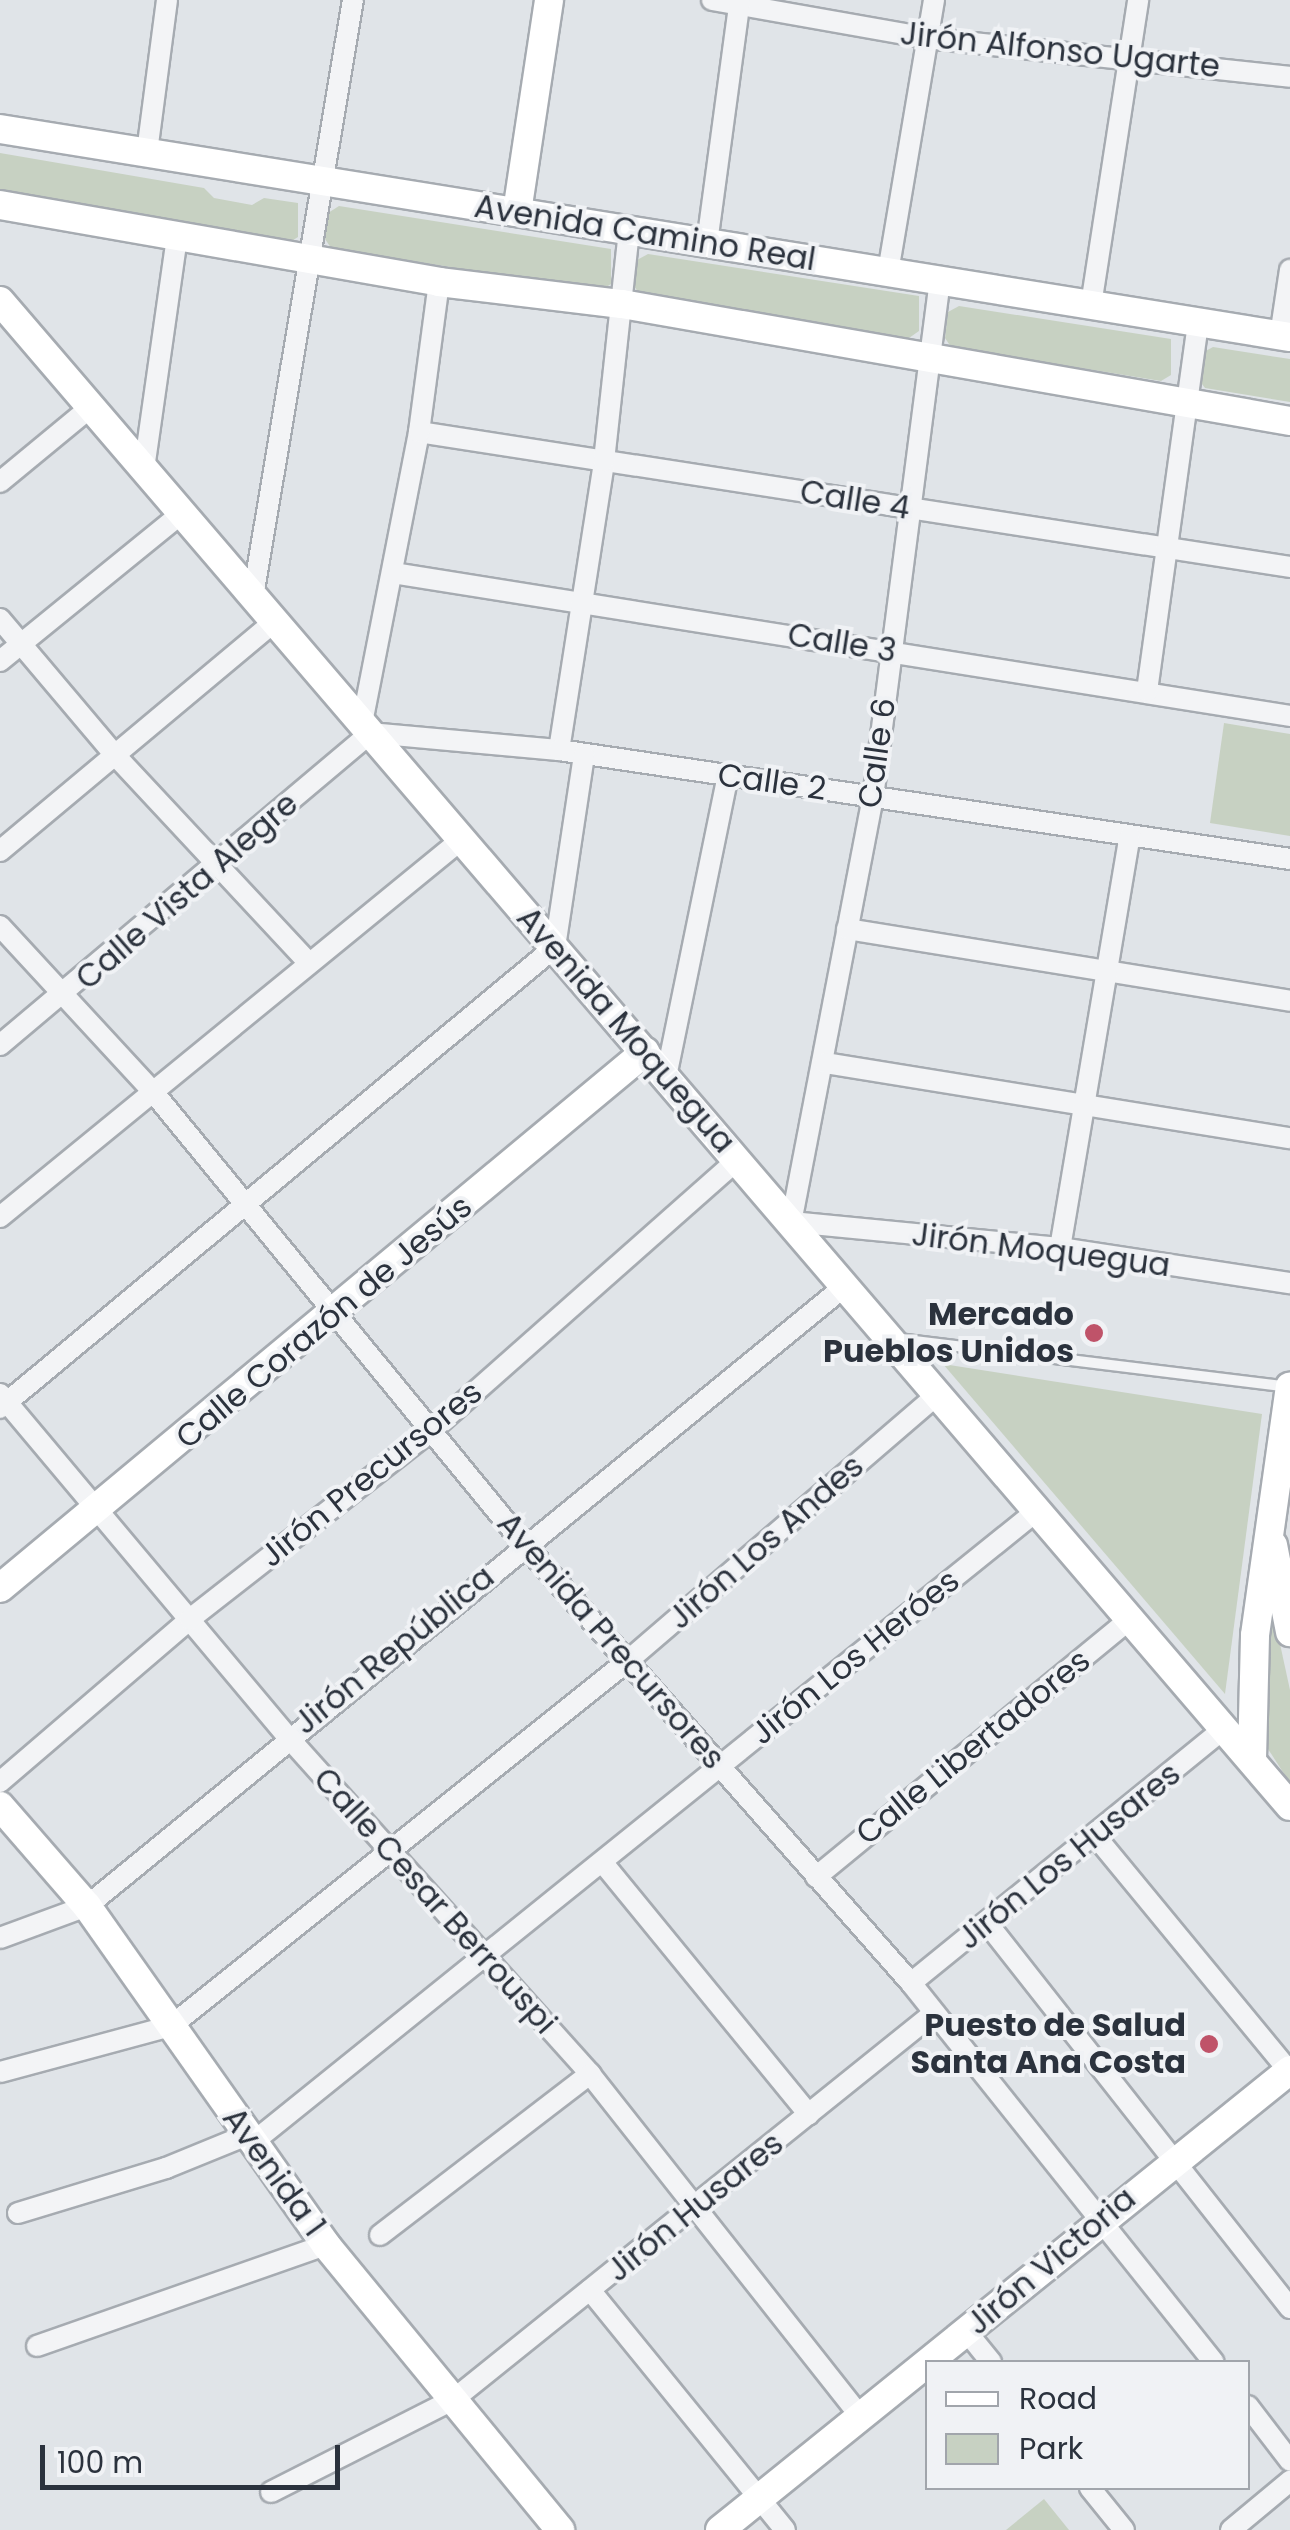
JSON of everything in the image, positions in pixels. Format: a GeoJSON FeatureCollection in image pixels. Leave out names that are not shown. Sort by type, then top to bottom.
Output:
{"type":"FeatureCollection","features":[{"type":"Feature","properties":{"kind":"street"},"geometry":{"type":"LineString","coordinates":[[148,152],[167,0]]}},
{"type":"Feature","properties":{"kind":"street"},"geometry":{"type":"LineString","coordinates":[[253,596],[354,0]]}},
{"type":"Feature","properties":{"kind":"street"},"geometry":{"type":"LineString","coordinates":[[517,212],[549,0]]}},
{"type":"Feature","properties":{"kind":"street","name":"Jirón Alfonso Ugarte"},"geometry":{"type":"LineString","coordinates":[[712,0],[928,38],[1132,55],[1290,77]]}},
{"type":"Feature","properties":{"kind":"street"},"geometry":{"type":"LineString","coordinates":[[888,272],[934,0]]}},
{"type":"Feature","properties":{"kind":"street"},"geometry":{"type":"LineString","coordinates":[[1091,305],[1138,0]]}},
{"type":"Feature","properties":{"kind":"street"},"geometry":{"type":"LineString","coordinates":[[707,243],[739,2]]}},
{"type":"Feature","properties":{"kind":"street","name":"Avenida Camino Real"},"geometry":{"type":"LineString","coordinates":[[0,129],[1285,336]]}},
{"type":"Feature","properties":{"kind":"street"},"geometry":{"type":"LineString","coordinates":[[0,206],[439,282],[622,304],[1290,421]]}},
{"type":"Feature","properties":{"kind":"street"},"geometry":{"type":"LineString","coordinates":[[559,750],[604,461],[629,230]]}},
{"type":"Feature","properties":{"kind":"street"},"geometry":{"type":"LineString","coordinates":[[144,469],[176,237]]}},
{"type":"Feature","properties":{"kind":"street"},"geometry":{"type":"LineString","coordinates":[[1285,336],[1290,270]]}},
{"type":"Feature","properties":{"kind":"street","name":"Calle 6"},"geometry":{"type":"LineString","coordinates":[[791,1222],[826,1063],[873,797],[890,650],[915,509],[940,280]]}},
{"type":"Feature","properties":{"kind":"street"},"geometry":{"type":"LineString","coordinates":[[366,728],[419,432],[439,282]]}},
{"type":"Feature","properties":{"kind":"street","name":"Avenida Moquegua"},"geometry":{"type":"LineString","coordinates":[[2,306],[1290,1806]]}},
{"type":"Feature","properties":{"kind":"street"},"geometry":{"type":"LineString","coordinates":[[1146,691],[1198,322]]}},
{"type":"Feature","properties":{"kind":"street"},"geometry":{"type":"LineString","coordinates":[[0,482],[91,406]]}},
{"type":"Feature","properties":{"kind":"street","name":"Calle 4"},"geometry":{"type":"LineString","coordinates":[[419,432],[1290,567]]}},
{"type":"Feature","properties":{"kind":"street"},"geometry":{"type":"LineString","coordinates":[[0,662],[182,513]]}},
{"type":"Feature","properties":{"kind":"street","name":"Calle 3"},"geometry":{"type":"LineString","coordinates":[[394,573],[1290,716]]}},
{"type":"Feature","properties":{"kind":"street"},"geometry":{"type":"LineString","coordinates":[[0,620],[114,754],[309,964]]}},
{"type":"Feature","properties":{"kind":"street"},"geometry":{"type":"LineString","coordinates":[[0,852],[275,622]]}},
{"type":"Feature","properties":{"kind":"street","name":"Calle 2"},"geometry":{"type":"LineString","coordinates":[[366,728],[559,750],[1290,859]]}},
{"type":"Feature","properties":{"kind":"street","name":"Calle Vista Alegre"},"geometry":{"type":"LineString","coordinates":[[0,1046],[64,996],[366,728]]}},
{"type":"Feature","properties":{"kind":"street"},"geometry":{"type":"LineString","coordinates":[[2,1401],[555,947],[584,755]]}},
{"type":"Feature","properties":{"kind":"street"},"geometry":{"type":"LineString","coordinates":[[666,1077],[728,776]]}},
{"type":"Feature","properties":{"kind":"street"},"geometry":{"type":"LineString","coordinates":[[1060,1248],[1103,971],[1130,836]]}},
{"type":"Feature","properties":{"kind":"street"},"geometry":{"type":"LineString","coordinates":[[0,1217],[462,839]]}},
{"type":"Feature","properties":{"kind":"street","name":"Avenida Precursores"},"geometry":{"type":"LineString","coordinates":[[0,926],[154,1093],[338,1311],[524,1544],[630,1659],[719,1767],[911,1982],[1212,2360]]}},
{"type":"Feature","properties":{"kind":"street"},"geometry":{"type":"LineString","coordinates":[[847,930],[1290,1001]]}},
{"type":"Feature","properties":{"kind":"street","name":"Calle Corazón de Jesús"},"geometry":{"type":"LineString","coordinates":[[0,1588],[645,1052]]}},
{"type":"Feature","properties":{"kind":"street"},"geometry":{"type":"LineString","coordinates":[[826,1063],[1290,1138]]}},
{"type":"Feature","properties":{"kind":"street","name":"Jirón Precursores"},"geometry":{"type":"LineString","coordinates":[[0,1782],[190,1619],[432,1430],[737,1160]]}},
{"type":"Feature","properties":{"kind":"street","name":"Jirón Moquegua"},"geometry":{"type":"LineString","coordinates":[[791,1222],[1060,1248],[1290,1283]]}},
{"type":"Feature","properties":{"kind":"street","name":"Jirón República"},"geometry":{"type":"LineString","coordinates":[[0,1938],[86,1906],[288,1736],[846,1286]]}},
{"type":"Feature","properties":{"kind":"street"},"geometry":{"type":"LineString","coordinates":[[1252,1758],[1249,1702],[1282,1475],[1290,1387]]}},
{"type":"Feature","properties":{"kind":"street","name":"Jirón Los Andes"},"geometry":{"type":"LineString","coordinates":[[170,2026],[630,1659],[938,1394]]}},
{"type":"Feature","properties":{"kind":"street","name":"Calle Cesar Berrouspi"},"geometry":{"type":"LineString","coordinates":[[2,1401],[99,1508],[288,1736],[590,2074],[860,2416]]}},
{"type":"Feature","properties":{"kind":"street"},"geometry":{"type":"LineString","coordinates":[[1282,1475],[1270,1531],[1290,1632]]}},
{"type":"Feature","properties":{"kind":"street","name":"Jirón Los Heróes"},"geometry":{"type":"LineString","coordinates":[[18,2213],[250,2139],[484,1959],[1038,1510]]}},
{"type":"Feature","properties":{"kind":"street","name":"Calle Libertadores"},"geometry":{"type":"LineString","coordinates":[[816,1877],[1131,1618]]}},
{"type":"Feature","properties":{"kind":"street","name":"Jirón Los Husares"},"geometry":{"type":"LineString","coordinates":[[911,1982],[1097,1838],[1225,1728]]}},
{"type":"Feature","properties":{"kind":"street","name":"Avenida 1"},"geometry":{"type":"LineString","coordinates":[[0,1806],[86,1906],[326,2245],[560,2530]]}},
{"type":"Feature","properties":{"kind":"street"},"geometry":{"type":"LineString","coordinates":[[1097,1838],[1290,2071]]}},
{"type":"Feature","properties":{"kind":"street"},"geometry":{"type":"LineString","coordinates":[[602,1863],[809,2115]]}},
{"type":"Feature","properties":{"kind":"street"},"geometry":{"type":"LineString","coordinates":[[987,1923],[1177,2158],[1290,2308]]}},
{"type":"Feature","properties":{"kind":"street","name":"Jirón Husares"},"geometry":{"type":"LineString","coordinates":[[271,2492],[454,2399],[934,2014]]}},
{"type":"Feature","properties":{"kind":"street"},"geometry":{"type":"LineString","coordinates":[[0,2072],[170,2026]]}},
{"type":"Feature","properties":{"kind":"street","name":"Jirón Victoria"},"geometry":{"type":"LineString","coordinates":[[930,2360],[1101,2217],[1290,2071]]}},
{"type":"Feature","properties":{"kind":"street"},"geometry":{"type":"LineString","coordinates":[[380,2235],[590,2074]]}},
{"type":"Feature","properties":{"kind":"street"},"geometry":{"type":"LineString","coordinates":[[37,2346],[326,2245]]}},
{"type":"Feature","properties":{"kind":"street"},"geometry":{"type":"LineString","coordinates":[[590,2290],[785,2530]]}},
{"type":"Feature","properties":{"kind":"street"},"geometry":{"type":"LineString","coordinates":[[966,2331],[989,2360]]}},
{"type":"Feature","properties":{"kind":"street","name":"Jirón Victoria"},"geometry":{"type":"LineString","coordinates":[[720,2530],[925,2364]]}},
{"type":"Feature","properties":{"kind":"street"},"geometry":{"type":"LineString","coordinates":[[1250,2409],[1290,2461]]}},
{"type":"Feature","properties":{"kind":"street"},"geometry":{"type":"LineString","coordinates":[[1231,2530],[1290,2482]]}},
{"type":"Feature","properties":{"kind":"street"},"geometry":{"type":"LineString","coordinates":[[1092,2490],[1124,2530]]}},
{"type":"Feature","properties":{"kind":"lane"},"geometry":{"type":"LineString","coordinates":[[890,1338],[1290,1387]]}},
{"type":"Feature","properties":{"kind":"green space"},"geometry":{"type":"Polygon","coordinates":[[[0,153],[204,188],[214,198],[252,205],[264,198],[298,203],[298,237],[287,244],[0,201],[0,153]]]}},
{"type":"Feature","properties":{"kind":"green space"},"geometry":{"type":"Polygon","coordinates":[[[339,206],[611,249],[611,284],[600,291],[331,248],[325,239],[328,213],[339,206]]]}},
{"type":"Feature","properties":{"kind":"green space"},"geometry":{"type":"Polygon","coordinates":[[[648,254],[919,296],[919,331],[909,338],[640,295],[634,286],[637,260],[648,254]]]}},
{"type":"Feature","properties":{"kind":"green space"},"geometry":{"type":"Polygon","coordinates":[[[959,306],[1171,339],[1171,375],[1161,381],[951,347],[945,338],[948,312],[959,306]]]}},
{"type":"Feature","properties":{"kind":"green space"},"geometry":{"type":"Polygon","coordinates":[[[1213,347],[1290,359],[1290,402],[1205,388],[1198,379],[1202,353],[1213,347]]]}},
{"type":"Feature","properties":{"kind":"green space"},"geometry":{"type":"Polygon","coordinates":[[[1224,723],[1290,734],[1290,836],[1210,823],[1224,723]]]}},
{"type":"Feature","properties":{"kind":"green space"},"geometry":{"type":"Polygon","coordinates":[[[943,1364],[1262,1414],[1225,1694],[943,1364]]]}},
{"type":"Feature","properties":{"kind":"green space"},"geometry":{"type":"Polygon","coordinates":[[[1272,1607],[1290,1690],[1290,1783],[1259,1735],[1255,1693],[1272,1607]]]}},
{"type":"Feature","properties":{"kind":"green space"},"geometry":{"type":"Polygon","coordinates":[[[1044,2499],[1069,2530],[1006,2530],[1044,2499]]]}},
{"type":"Feature","properties":{"kind":"place","name":"Mercado Pueblos Unidos"},"geometry":{"type":"Point","coordinates":[1094,1333]}},
{"type":"Feature","properties":{"kind":"place","name":"Puesto de Salud Santa Ana Costa"},"geometry":{"type":"Point","coordinates":[1209,2044]}}]}
